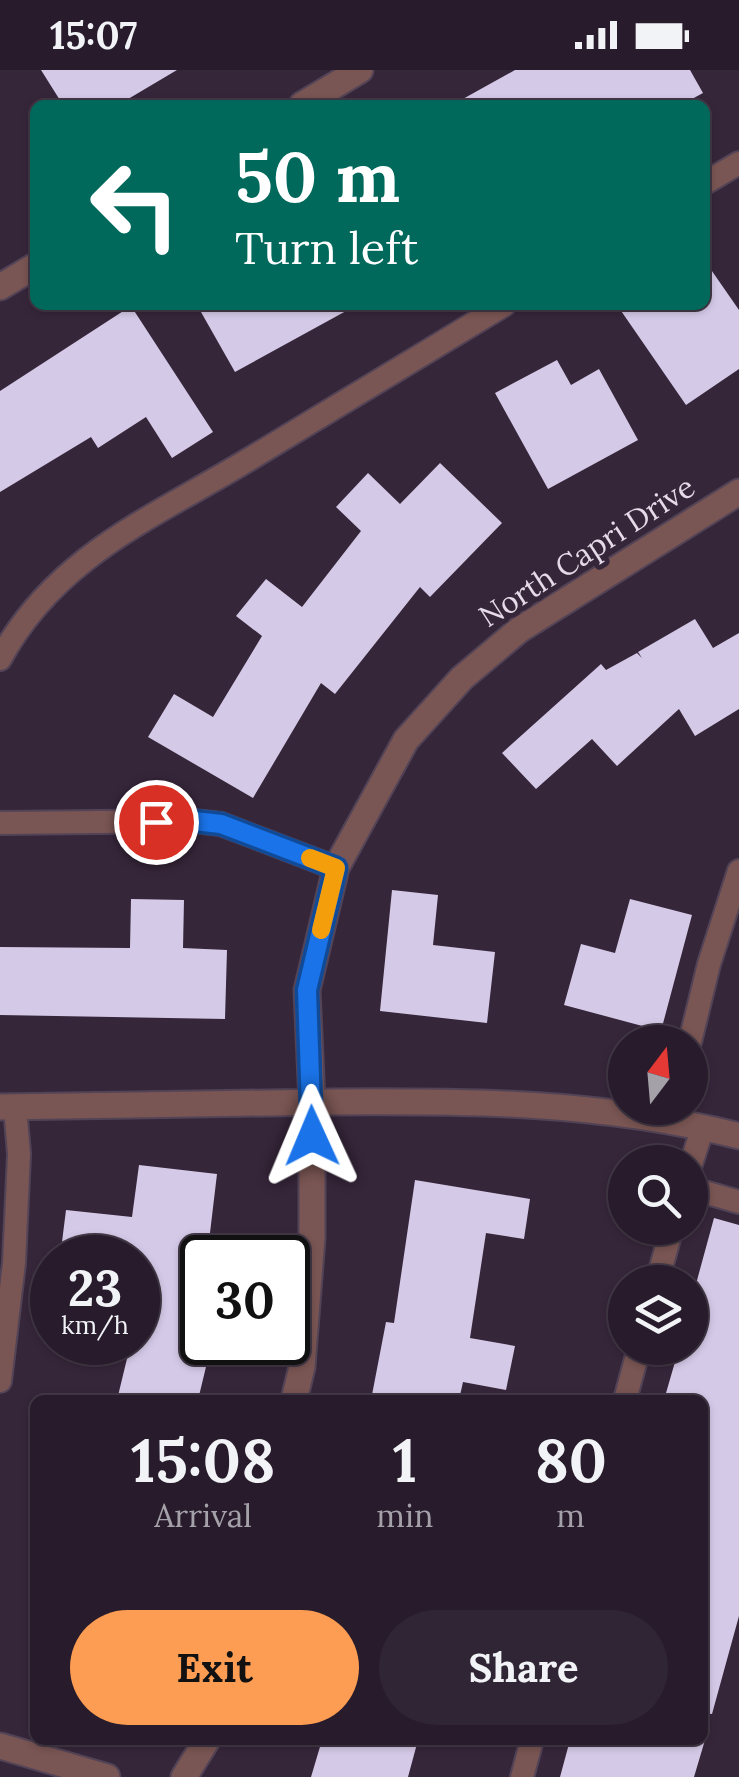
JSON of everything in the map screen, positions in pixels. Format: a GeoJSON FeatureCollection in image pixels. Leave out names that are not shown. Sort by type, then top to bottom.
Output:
{"type":"FeatureCollection","features":[{"type":"Feature","properties":{"kind":"street"},"geometry":{"type":"LineString","coordinates":[[310,100],[360,70]]}},
{"type":"Feature","properties":{"kind":"street"},"geometry":{"type":"LineString","coordinates":[[0,287],[30,269]]}},
{"type":"Feature","properties":{"kind":"street","name":"North Capri Drive"},"geometry":{"type":"LineString","coordinates":[[295,1395],[302,1367],[312,1238],[307,990],[336,868],[406,740],[462,678],[519,630],[739,492]]}},
{"type":"Feature","properties":{"kind":"street"},"geometry":{"type":"LineString","coordinates":[[8,1107],[467,1101],[608,1109]]}},
{"type":"Feature","properties":{"kind":"street"},"geometry":{"type":"LineString","coordinates":[[698,1125],[739,1136]]}},
{"type":"Feature","properties":{"kind":"street"},"geometry":{"type":"LineString","coordinates":[[184,1777],[204,1745]]}},
{"type":"Feature","properties":{"kind":"street"},"geometry":{"type":"LineString","coordinates":[[0,1746],[107,1777]]}},
{"type":"Feature","properties":{"kind":"lane"},"geometry":{"type":"LineString","coordinates":[[710,180],[739,163]]}},
{"type":"Feature","properties":{"kind":"lane"},"geometry":{"type":"LineString","coordinates":[[0,659],[16,630],[43,596],[85,560],[132,527],[496,310]]}},
{"type":"Feature","properties":{"kind":"lane"},"geometry":{"type":"LineString","coordinates":[[0,823],[221,824],[336,868]]}},
{"type":"Feature","properties":{"kind":"lane"},"geometry":{"type":"LineString","coordinates":[[694,1025],[739,871]]}},
{"type":"Feature","properties":{"kind":"lane"},"geometry":{"type":"LineString","coordinates":[[0,1381],[14,1263],[19,1154],[8,1107]]}},
{"type":"Feature","properties":{"kind":"lane"},"geometry":{"type":"LineString","coordinates":[[697,1145],[703,1127]]}},
{"type":"Feature","properties":{"kind":"lane"},"geometry":{"type":"LineString","coordinates":[[708,1193],[739,1202]]}},
{"type":"Feature","properties":{"kind":"lane"},"geometry":{"type":"LineString","coordinates":[[626,1395],[635,1365]]}},
{"type":"Feature","properties":{"kind":"lane"},"geometry":{"type":"LineString","coordinates":[[522,1777],[531,1745]]}},
{"type":"Feature","properties":{"kind":"building"},"geometry":{"type":"Polygon","coordinates":[[[41,70],[177,70],[126,100],[60,100],[41,70]]]}},
{"type":"Feature","properties":{"kind":"building"},"geometry":{"type":"Polygon","coordinates":[[[515,70],[690,70],[703,93],[690,100],[461,100],[515,70]]]}},
{"type":"Feature","properties":{"kind":"building"},"geometry":{"type":"Polygon","coordinates":[[[710,268],[739,310],[739,369],[686,405],[620,310],[710,310],[710,268]]]}},
{"type":"Feature","properties":{"kind":"building"},"geometry":{"type":"Polygon","coordinates":[[[125,310],[134,310],[213,432],[172,458],[146,417],[98,448],[91,437],[0,492],[0,391],[125,310]]]}},
{"type":"Feature","properties":{"kind":"building"},"geometry":{"type":"Polygon","coordinates":[[[200,310],[348,310],[235,372],[200,310]]]}},
{"type":"Feature","properties":{"kind":"building"},"geometry":{"type":"Polygon","coordinates":[[[557,360],[571,385],[599,369],[638,440],[548,489],[495,393],[557,360]]]}},
{"type":"Feature","properties":{"kind":"building"},"geometry":{"type":"Polygon","coordinates":[[[440,463],[502,523],[430,597],[420,587],[335,694],[321,683],[253,798],[148,737],[174,694],[213,717],[262,636],[236,616],[266,579],[302,607],[361,531],[336,507],[368,473],[400,504],[440,463]]]}},
{"type":"Feature","properties":{"kind":"building"},"geometry":{"type":"Polygon","coordinates":[[[695,619],[713,648],[739,633],[739,709],[695,736],[679,709],[617,766],[592,739],[536,789],[502,753],[601,664],[606,670],[637,653],[642,658],[638,652],[695,619]]]}},
{"type":"Feature","properties":{"kind":"building"},"geometry":{"type":"Polygon","coordinates":[[[392,890],[438,895],[433,945],[495,952],[487,1023],[380,1011],[392,890]]]}},
{"type":"Feature","properties":{"kind":"building"},"geometry":{"type":"Polygon","coordinates":[[[131,899],[184,900],[183,948],[227,950],[225,1019],[0,1015],[0,947],[130,948],[131,899]]]}},
{"type":"Feature","properties":{"kind":"building"},"geometry":{"type":"Polygon","coordinates":[[[630,899],[692,915],[663,1025],[639,1025],[564,1005],[581,944],[615,953],[630,899]]]}},
{"type":"Feature","properties":{"kind":"building"},"geometry":{"type":"Polygon","coordinates":[[[139,1165],[217,1174],[210,1235],[180,1235],[180,1365],[206,1365],[199,1395],[118,1395],[125,1365],[160,1365],[160,1235],[63,1235],[66,1210],[132,1217],[139,1165]]]}},
{"type":"Feature","properties":{"kind":"building"},"geometry":{"type":"Polygon","coordinates":[[[415,1180],[530,1199],[524,1239],[486,1233],[470,1338],[515,1346],[506,1390],[463,1382],[460,1395],[372,1395],[386,1322],[394,1323],[415,1180]]]}},
{"type":"Feature","properties":{"kind":"building"},"geometry":{"type":"Polygon","coordinates":[[[714,1218],[739,1225],[739,1616],[712,1714],[708,1714],[708,1395],[665,1395],[674,1365],[708,1365],[708,1265],[701,1265],[714,1218]]]}},
{"type":"Feature","properties":{"kind":"building"},"geometry":{"type":"Polygon","coordinates":[[[321,1745],[417,1745],[408,1777],[311,1777],[321,1745]]]}},
{"type":"Feature","properties":{"kind":"building"},"geometry":{"type":"Polygon","coordinates":[[[569,1745],[704,1745],[694,1777],[560,1777],[569,1745]]]}},
{"type":"Feature","properties":{"kind":"slow traffic"},"geometry":{"type":"LineString","coordinates":[[310,858],[336,868],[321,930]]}},
{"type":"Feature","properties":{"kind":"route"},"geometry":{"type":"LineString","coordinates":[[156,822],[221,824],[336,868],[307,990],[312,1136]]}}]}
